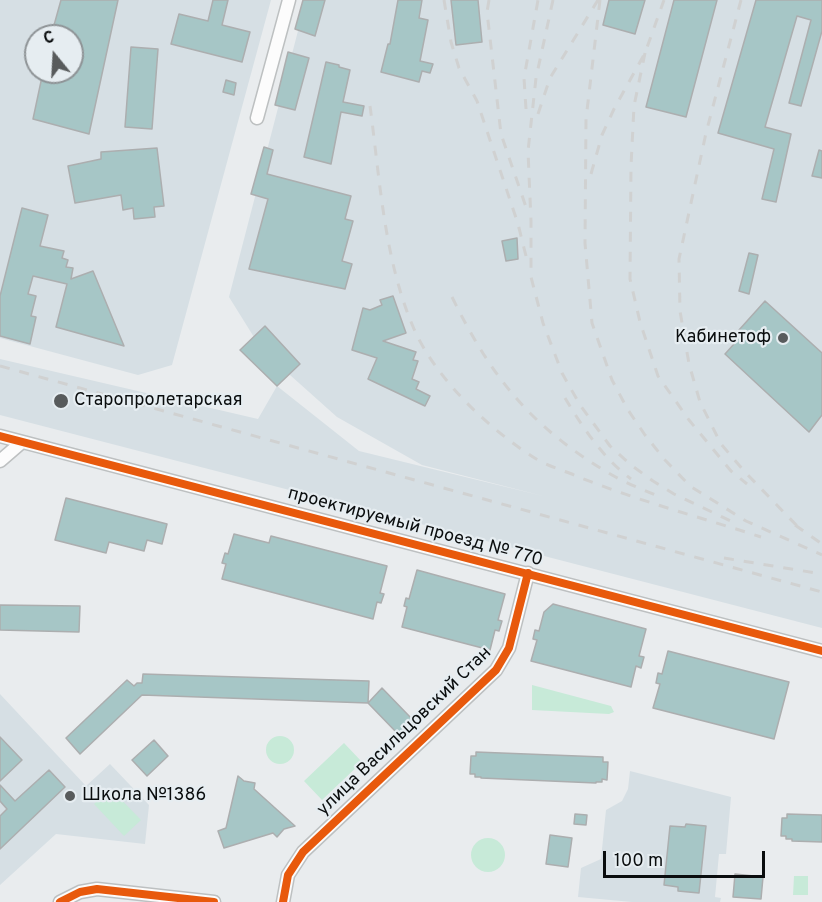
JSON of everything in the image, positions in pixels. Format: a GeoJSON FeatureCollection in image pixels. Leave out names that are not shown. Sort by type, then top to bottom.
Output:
{"type":"FeatureCollection","features":[{"type":"Feature","properties":{"kind":"street"},"geometry":{"type":"LineString","coordinates":[[257,118],[289,0]]}},
{"type":"Feature","properties":{"kind":"street","name":"проектируемый проезд № 770"},"geometry":{"type":"LineString","coordinates":[[0,436],[822,651]]}},
{"type":"Feature","properties":{"kind":"street"},"geometry":{"type":"LineString","coordinates":[[0,461],[22,442]]}},
{"type":"Feature","properties":{"kind":"street","name":"улица Васильцовский Стан"},"geometry":{"type":"LineString","coordinates":[[284,902],[288,875],[303,852],[496,670],[509,648],[528,573]]}},
{"type":"Feature","properties":{"kind":"street"},"geometry":{"type":"LineString","coordinates":[[60,902],[80,892],[97,889],[214,902]]}},
{"type":"Feature","properties":{"kind":"shaded area"},"geometry":{"type":"Polygon","coordinates":[[[0,0],[271,0],[172,365],[138,375],[0,338],[0,0]]]}},
{"type":"Feature","properties":{"kind":"shaded area"},"geometry":{"type":"Polygon","coordinates":[[[306,0],[822,0],[822,628],[0,415],[0,359],[258,419],[277,386],[359,451],[543,496],[422,465],[337,417],[262,350],[229,297],[306,0]]]}},
{"type":"Feature","properties":{"kind":"shaded area","name":"Школа №1386"},"geometry":{"type":"Polygon","coordinates":[[[0,694],[86,786],[110,764],[149,805],[145,844],[56,834],[0,885],[0,694]]]}},
{"type":"Feature","properties":{"kind":"shaded area"},"geometry":{"type":"Polygon","coordinates":[[[630,771],[731,797],[726,854],[719,854],[715,897],[721,898],[720,902],[632,902],[578,897],[581,868],[601,859],[606,810],[622,801],[628,789],[630,771]]]}},
{"type":"Feature","properties":{"kind":"green space"},"geometry":{"type":"Polygon","coordinates":[[[532,685],[611,706],[614,712],[609,714],[532,710],[532,685]]]}},
{"type":"Feature","properties":{"kind":"green space"},"geometry":{"type":"Polygon","coordinates":[[[280,736],[290,740],[294,750],[290,760],[280,764],[270,760],[266,750],[270,740],[280,736]]]}},
{"type":"Feature","properties":{"kind":"green space"},"geometry":{"type":"Polygon","coordinates":[[[344,743],[362,762],[322,800],[304,781],[344,743]]]}},
{"type":"Feature","properties":{"kind":"green space"},"geometry":{"type":"Polygon","coordinates":[[[110,788],[141,820],[124,836],[94,804],[110,788]]]}},
{"type":"Feature","properties":{"kind":"green space"},"geometry":{"type":"Polygon","coordinates":[[[488,838],[500,843],[505,855],[500,867],[488,872],[476,867],[471,855],[476,843],[488,838]]]}},
{"type":"Feature","properties":{"kind":"green space"},"geometry":{"type":"Polygon","coordinates":[[[794,876],[808,876],[808,895],[793,895],[794,876]]]}},
{"type":"Feature","properties":{"kind":"building"},"geometry":{"type":"Polygon","coordinates":[[[61,0],[118,0],[89,134],[33,119],[40,84],[84,84],[84,24],[54,24],[61,0]]]}},
{"type":"Feature","properties":{"kind":"building"},"geometry":{"type":"Polygon","coordinates":[[[213,0],[228,0],[222,25],[250,32],[242,62],[171,44],[179,14],[208,21],[213,0]]]}},
{"type":"Feature","properties":{"kind":"building"},"geometry":{"type":"Polygon","coordinates":[[[303,0],[325,0],[315,36],[295,29],[303,0]]]}},
{"type":"Feature","properties":{"kind":"building"},"geometry":{"type":"Polygon","coordinates":[[[398,0],[422,0],[419,18],[428,20],[420,61],[433,64],[430,73],[422,71],[419,82],[381,72],[388,44],[390,44],[398,0]]]}},
{"type":"Feature","properties":{"kind":"building"},"geometry":{"type":"Polygon","coordinates":[[[451,0],[478,0],[482,42],[456,45],[451,0]]]}},
{"type":"Feature","properties":{"kind":"building"},"geometry":{"type":"Polygon","coordinates":[[[609,0],[645,0],[635,34],[603,25],[609,0]]]}},
{"type":"Feature","properties":{"kind":"building"},"geometry":{"type":"Polygon","coordinates":[[[674,0],[717,0],[686,117],[646,107],[674,0]]]}},
{"type":"Feature","properties":{"kind":"building"},"geometry":{"type":"Polygon","coordinates":[[[756,0],[822,0],[822,31],[801,106],[789,103],[811,20],[797,16],[765,127],[791,134],[776,202],[762,199],[774,149],[718,133],[756,0]]]}},
{"type":"Feature","properties":{"kind":"building"},"geometry":{"type":"Polygon","coordinates":[[[131,47],[158,49],[152,129],[125,127],[131,47]]]}},
{"type":"Feature","properties":{"kind":"building"},"geometry":{"type":"Polygon","coordinates":[[[288,52],[309,58],[295,110],[275,105],[288,52]]]}},
{"type":"Feature","properties":{"kind":"building"},"geometry":{"type":"Polygon","coordinates":[[[326,62],[350,70],[343,102],[364,106],[362,116],[341,112],[331,164],[304,157],[326,62]]]}},
{"type":"Feature","properties":{"kind":"building"},"geometry":{"type":"Polygon","coordinates":[[[226,80],[236,83],[234,95],[223,92],[226,80]]]}},
{"type":"Feature","properties":{"kind":"building"},"geometry":{"type":"Polygon","coordinates":[[[264,147],[273,150],[267,174],[351,196],[345,219],[353,221],[342,261],[352,264],[345,289],[249,269],[268,199],[251,194],[264,147]]]}},
{"type":"Feature","properties":{"kind":"building"},"geometry":{"type":"Polygon","coordinates":[[[157,148],[164,206],[154,207],[155,217],[134,219],[133,208],[123,210],[121,195],[75,203],[68,166],[101,159],[101,152],[157,148]]]}},
{"type":"Feature","properties":{"kind":"building"},"geometry":{"type":"Polygon","coordinates":[[[819,150],[822,151],[822,178],[812,176],[819,150]]]}},
{"type":"Feature","properties":{"kind":"building"},"geometry":{"type":"Polygon","coordinates":[[[22,208],[48,215],[40,246],[64,251],[62,258],[68,260],[66,267],[73,268],[71,279],[93,271],[124,346],[56,327],[67,284],[33,276],[28,294],[36,296],[31,316],[36,317],[30,344],[0,336],[0,296],[22,208]]]}},
{"type":"Feature","properties":{"kind":"building"},"geometry":{"type":"Polygon","coordinates":[[[517,238],[518,259],[506,261],[502,241],[517,238]]]}},
{"type":"Feature","properties":{"kind":"building"},"geometry":{"type":"Polygon","coordinates":[[[749,253],[758,255],[749,294],[739,291],[749,253]]]}},
{"type":"Feature","properties":{"kind":"building"},"geometry":{"type":"Polygon","coordinates":[[[393,296],[406,333],[383,341],[416,352],[413,360],[418,361],[412,379],[419,382],[416,389],[430,396],[425,406],[368,379],[377,358],[352,350],[363,308],[370,310],[382,305],[380,300],[393,296]]]}},
{"type":"Feature","properties":{"kind":"building"},"geometry":{"type":"Polygon","coordinates":[[[765,301],[822,353],[822,415],[809,432],[725,354],[734,344],[730,340],[765,301]]]}},
{"type":"Feature","properties":{"kind":"building"},"geometry":{"type":"Polygon","coordinates":[[[265,326],[300,364],[277,386],[240,350],[265,326]]]}},
{"type":"Feature","properties":{"kind":"building"},"geometry":{"type":"Polygon","coordinates":[[[66,498],[167,524],[162,544],[147,540],[144,551],[109,542],[106,553],[55,540],[66,498]]]}},
{"type":"Feature","properties":{"kind":"building"},"geometry":{"type":"Polygon","coordinates":[[[234,534],[269,543],[271,536],[387,566],[380,593],[384,594],[381,603],[377,602],[373,619],[222,579],[226,564],[222,563],[225,553],[228,554],[234,534]]]}},
{"type":"Feature","properties":{"kind":"building"},"geometry":{"type":"Polygon","coordinates":[[[417,570],[505,594],[498,620],[502,621],[499,631],[495,630],[490,650],[402,627],[407,607],[404,606],[406,598],[409,599],[417,570]]]}},
{"type":"Feature","properties":{"kind":"building"},"geometry":{"type":"Polygon","coordinates":[[[553,604],[646,629],[639,656],[644,657],[641,668],[636,666],[631,687],[531,661],[537,640],[533,639],[535,630],[539,631],[544,612],[553,604]]]}},
{"type":"Feature","properties":{"kind":"building"},"geometry":{"type":"Polygon","coordinates":[[[0,605],[80,606],[79,632],[0,630],[0,605]]]}},
{"type":"Feature","properties":{"kind":"building"},"geometry":{"type":"Polygon","coordinates":[[[668,651],[789,682],[774,739],[653,708],[660,684],[656,683],[658,673],[662,674],[668,651]]]}},
{"type":"Feature","properties":{"kind":"building"},"geometry":{"type":"Polygon","coordinates":[[[143,674],[369,681],[368,703],[142,695],[80,754],[66,738],[127,680],[134,686],[142,683],[143,674]]]}},
{"type":"Feature","properties":{"kind":"building"},"geometry":{"type":"Polygon","coordinates":[[[382,688],[413,720],[398,734],[368,703],[382,688]]]}},
{"type":"Feature","properties":{"kind":"building"},"geometry":{"type":"Polygon","coordinates":[[[0,737],[22,760],[0,781],[0,737]]]}},
{"type":"Feature","properties":{"kind":"building"},"geometry":{"type":"Polygon","coordinates":[[[154,740],[168,756],[147,776],[132,760],[154,740]]]}},
{"type":"Feature","properties":{"kind":"building"},"geometry":{"type":"Polygon","coordinates":[[[476,752],[603,757],[603,762],[608,762],[607,780],[602,779],[602,782],[596,783],[475,777],[475,774],[470,774],[471,756],[476,756],[476,752]]]}},
{"type":"Feature","properties":{"kind":"building"},"geometry":{"type":"Polygon","coordinates":[[[49,770],[65,787],[0,849],[0,816],[7,809],[0,801],[0,785],[15,801],[49,770]]]}},
{"type":"Feature","properties":{"kind":"building"},"geometry":{"type":"Polygon","coordinates":[[[238,776],[244,781],[255,783],[254,789],[295,826],[284,829],[277,837],[273,833],[224,848],[218,831],[226,828],[238,776]]]}},
{"type":"Feature","properties":{"kind":"building"},"geometry":{"type":"Polygon","coordinates":[[[575,814],[587,815],[586,825],[574,824],[575,814]]]}},
{"type":"Feature","properties":{"kind":"building"},"geometry":{"type":"Polygon","coordinates":[[[787,814],[822,815],[822,842],[792,841],[792,839],[786,839],[786,836],[781,836],[782,818],[787,818],[787,814]]]}},
{"type":"Feature","properties":{"kind":"building"},"geometry":{"type":"Polygon","coordinates":[[[686,824],[706,826],[699,893],[678,891],[678,887],[664,885],[670,826],[685,827],[686,824]]]}},
{"type":"Feature","properties":{"kind":"building"},"geometry":{"type":"Polygon","coordinates":[[[550,835],[572,838],[568,867],[546,864],[550,835]]]}},
{"type":"Feature","properties":{"kind":"building"},"geometry":{"type":"Polygon","coordinates":[[[735,874],[763,877],[761,899],[733,897],[735,874]]]}},
{"type":"Feature","properties":{"kind":"railway"},"geometry":{"type":"LineString","coordinates":[[444,0],[451,42],[459,68],[477,101],[518,224],[526,256]]}},
{"type":"Feature","properties":{"kind":"railway"},"geometry":{"type":"LineString","coordinates":[[489,0],[487,12],[501,134],[527,210]]}},
{"type":"Feature","properties":{"kind":"railway"},"geometry":{"type":"LineString","coordinates":[[526,109],[524,78],[538,0]]}},
{"type":"Feature","properties":{"kind":"railway"},"geometry":{"type":"LineString","coordinates":[[553,0],[536,78],[528,151],[531,277],[543,323],[562,373],[580,405],[610,446],[631,465],[674,494],[735,523]]}},
{"type":"Feature","properties":{"kind":"railway"},"geometry":{"type":"LineString","coordinates":[[538,114],[550,78],[598,0]]}},
{"type":"Feature","properties":{"kind":"railway"},"geometry":{"type":"LineString","coordinates":[[600,0],[586,119],[585,243],[592,323],[612,380],[645,435],[690,486],[746,521],[822,555]]}},
{"type":"Feature","properties":{"kind":"railway"},"geometry":{"type":"LineString","coordinates":[[591,174],[602,135],[645,53],[664,0]]}},
{"type":"Feature","properties":{"kind":"railway"},"geometry":{"type":"LineString","coordinates":[[741,0],[706,133],[679,259],[680,311],[689,364],[700,402],[721,444],[800,529]]}},
{"type":"Feature","properties":{"kind":"railway"},"geometry":{"type":"LineString","coordinates":[[645,53],[634,106],[631,166],[630,279],[640,322],[658,376],[689,420],[731,471],[747,484]]}},
{"type":"Feature","properties":{"kind":"railway"},"geometry":{"type":"LineString","coordinates":[[370,106],[384,219],[396,275],[414,329],[449,384],[499,432],[544,463],[624,494],[761,537]]}},
{"type":"Feature","properties":{"kind":"railway"},"geometry":{"type":"LineString","coordinates":[[452,297],[499,377],[537,420],[584,458],[612,475],[662,498]]}},
{"type":"Feature","properties":{"kind":"railway"},"geometry":{"type":"LineString","coordinates":[[0,366],[822,592]]}},
{"type":"Feature","properties":{"kind":"railway"},"geometry":{"type":"LineString","coordinates":[[565,398],[594,442],[611,462],[631,479]]}},
{"type":"Feature","properties":{"kind":"railway"},"geometry":{"type":"LineString","coordinates":[[795,525],[822,544]]}},
{"type":"Feature","properties":{"kind":"railway"},"geometry":{"type":"LineString","coordinates":[[724,558],[822,574]]}},
{"type":"Feature","properties":{"kind":"cycle path"},"geometry":{"type":"LineString","coordinates":[[0,436],[822,651]]}},
{"type":"Feature","properties":{"kind":"cycle path"},"geometry":{"type":"LineString","coordinates":[[283,902],[288,875],[303,852],[496,670],[509,648],[528,573]]}},
{"type":"Feature","properties":{"kind":"cycle path"},"geometry":{"type":"LineString","coordinates":[[60,902],[80,892],[97,889],[214,902]]}},
{"type":"Feature","properties":{"kind":"place","name":"Кабинетоф"},"geometry":{"type":"Point","coordinates":[783,338]}},
{"type":"Feature","properties":{"kind":"place","name":"Старопролетарская"},"geometry":{"type":"Point","coordinates":[61,401]}},
{"type":"Feature","properties":{"kind":"place","name":"Школа №1386"},"geometry":{"type":"Point","coordinates":[70,796]}}]}
